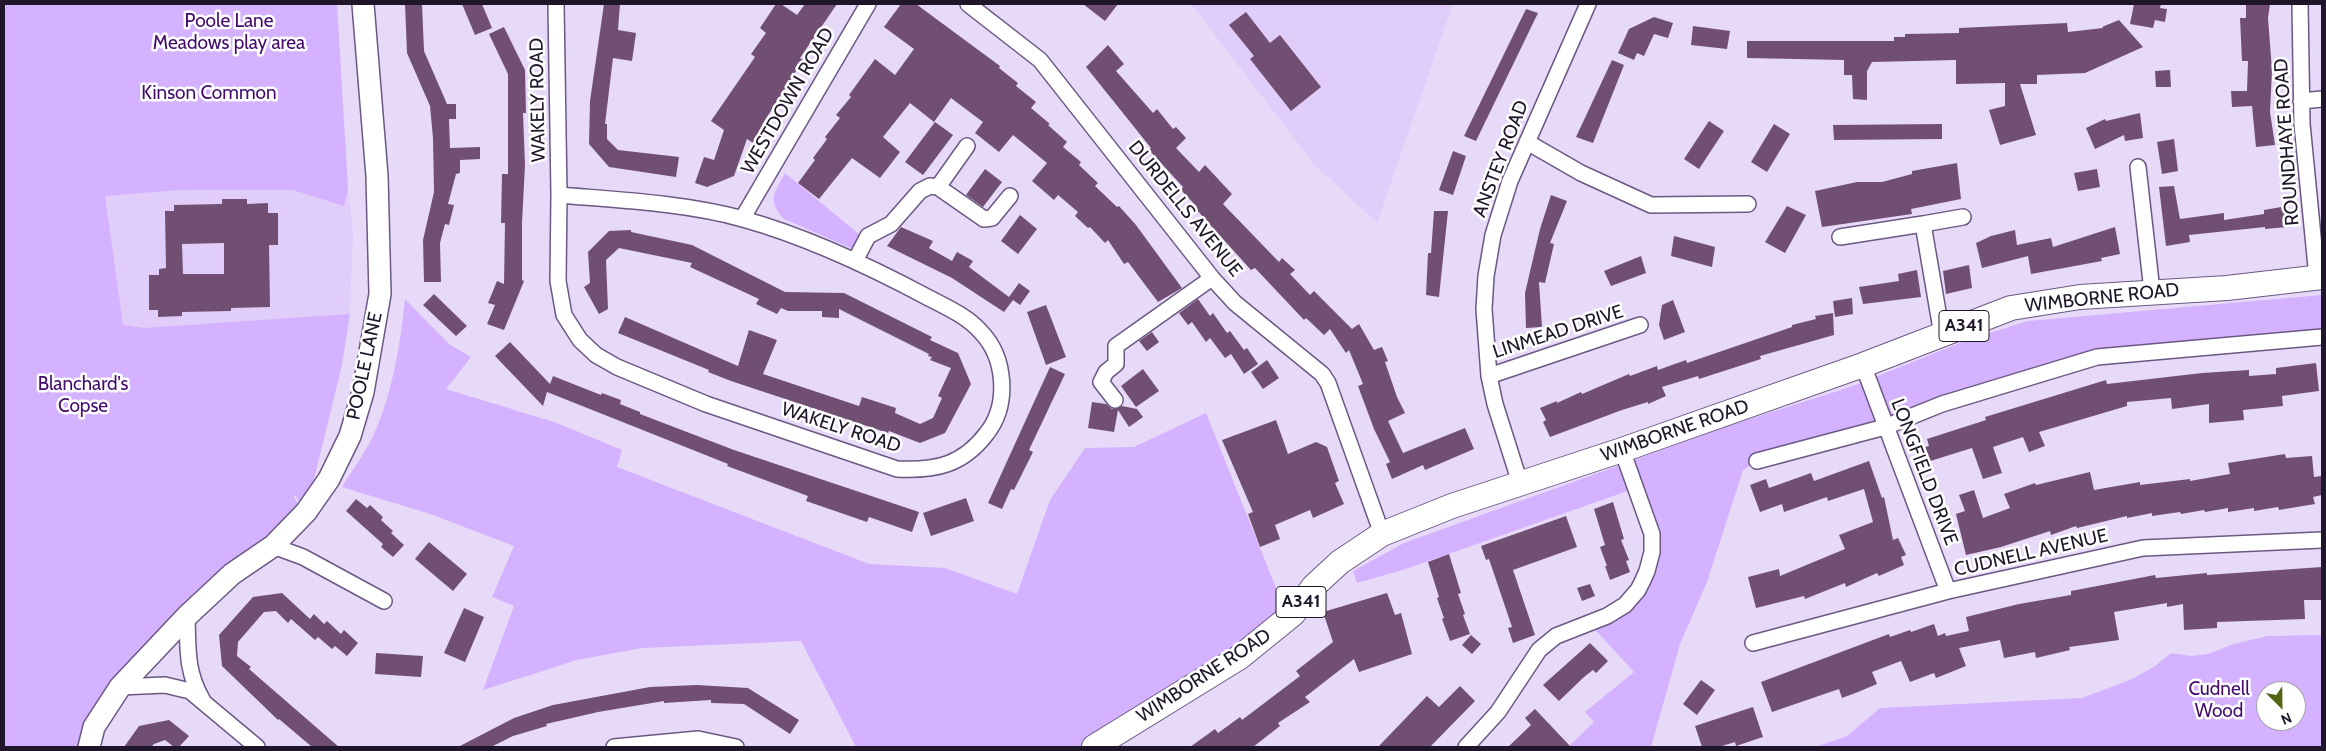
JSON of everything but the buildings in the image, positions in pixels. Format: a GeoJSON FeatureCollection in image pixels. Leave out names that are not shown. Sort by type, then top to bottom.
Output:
{"type":"FeatureCollection","features":[{"type":"Feature","properties":{"kind":"main road","name":"WIMBORNE ROAD"},"geometry":{"type":"LineString","coordinates":[[1094,747],[1240,657],[1293,614],[1314,586],[1340,562],[1382,534],[1452,506],[1622,450],[1864,365],[2011,308],[2080,297],[2152,291],[2227,288],[2320,277]]}},
{"type":"Feature","properties":{"kind":"street","name":"POOLE LANE"},"geometry":{"type":"LineString","coordinates":[[89,747],[94,727],[120,687],[187,616],[232,574],[273,546],[306,512],[330,479],[350,436],[363,392],[380,294],[380,246],[364,4]]}},
{"type":"Feature","properties":{"kind":"street","name":"WAKELY ROAD"},"geometry":{"type":"LineString","coordinates":[[556,4],[559,196],[558,281],[564,315],[580,340],[596,355],[616,367],[706,404],[897,469],[932,468],[958,460],[970,453],[991,428],[1000,408],[1003,386],[993,351],[982,332],[965,317],[823,246],[742,218],[672,206],[559,196]]}},
{"type":"Feature","properties":{"kind":"street","name":"WESTDOWN ROAD"},"geometry":{"type":"LineString","coordinates":[[742,218],[868,4]]}},
{"type":"Feature","properties":{"kind":"street","name":"ANSTEY ROAD"},"geometry":{"type":"LineString","coordinates":[[1520,483],[1495,404],[1489,376],[1484,309],[1486,276],[1493,235],[1510,181],[1588,4]]}},
{"type":"Feature","properties":{"kind":"street","name":"ROUNDHAYE ROAD"},"geometry":{"type":"LineString","coordinates":[[2300,4],[2301,101],[2320,277]]}},
{"type":"Feature","properties":{"kind":"street","name":"DURDELLS AVENUE"},"geometry":{"type":"LineString","coordinates":[[973,5],[1040,60],[1212,278],[1235,303],[1325,378],[1382,534]]}},
{"type":"Feature","properties":{"kind":"street"},"geometry":{"type":"LineString","coordinates":[[2301,101],[2322,99]]}},
{"type":"Feature","properties":{"kind":"street"},"geometry":{"type":"LineString","coordinates":[[1527,142],[1581,173],[1651,205],[1748,204]]}},
{"type":"Feature","properties":{"kind":"street"},"geometry":{"type":"LineString","coordinates":[[938,187],[967,146]]}},
{"type":"Feature","properties":{"kind":"street"},"geometry":{"type":"LineString","coordinates":[[2138,167],[2152,291]]}},
{"type":"Feature","properties":{"kind":"street"},"geometry":{"type":"LineString","coordinates":[[855,261],[868,236],[892,224],[920,190],[930,186],[938,187],[984,219],[992,218],[1010,196]]}},
{"type":"Feature","properties":{"kind":"street"},"geometry":{"type":"LineString","coordinates":[[1840,237],[1962,217]]}},
{"type":"Feature","properties":{"kind":"street"},"geometry":{"type":"LineString","coordinates":[[1923,224],[1942,335]]}},
{"type":"Feature","properties":{"kind":"street"},"geometry":{"type":"LineString","coordinates":[[1115,400],[1101,382],[1106,372],[1116,364],[1116,346],[1212,278]]}},
{"type":"Feature","properties":{"kind":"street","name":"LINMEAD DRIVE"},"geometry":{"type":"LineString","coordinates":[[1489,376],[1640,326]]}},
{"type":"Feature","properties":{"kind":"street"},"geometry":{"type":"LineString","coordinates":[[1757,461],[1885,427],[1942,404],[2097,357],[2322,337]]}},
{"type":"Feature","properties":{"kind":"street","name":"LONGFIELD DRIVE"},"geometry":{"type":"LineString","coordinates":[[1864,365],[1885,427],[1948,592]]}},
{"type":"Feature","properties":{"kind":"street"},"geometry":{"type":"LineString","coordinates":[[1466,747],[1498,712],[1539,650],[1556,636],[1607,616],[1625,605],[1638,590],[1648,571],[1652,552],[1652,534],[1622,450]]}},
{"type":"Feature","properties":{"kind":"street","name":"CUDNELL AVENUE"},"geometry":{"type":"LineString","coordinates":[[1754,643],[1948,592],[2143,548],[2322,540]]}},
{"type":"Feature","properties":{"kind":"street"},"geometry":{"type":"LineString","coordinates":[[273,546],[303,557],[384,601]]}},
{"type":"Feature","properties":{"kind":"street"},"geometry":{"type":"LineString","coordinates":[[187,616],[188,666],[192,680],[203,701]]}},
{"type":"Feature","properties":{"kind":"street"},"geometry":{"type":"LineString","coordinates":[[120,687],[165,685],[190,692],[258,747]]}},
{"type":"Feature","properties":{"kind":"street"},"geometry":{"type":"LineString","coordinates":[[614,747],[698,739],[736,747]]}},
{"type":"Feature","properties":{"kind":"shaded area"},"geometry":{"type":"Polygon","coordinates":[[[1191,4],[1453,4],[1377,223],[1314,164],[1191,4]]]}},
{"type":"Feature","properties":{"kind":"shaded area"},"geometry":{"type":"Polygon","coordinates":[[[90,180],[348,188],[353,233],[350,314],[111,358],[90,180]]]}},
{"type":"Feature","properties":{"kind":"green space","name":"Kinson Common"},"geometry":{"type":"Polygon","coordinates":[[[4,4],[337,4],[348,188],[344,206],[293,190],[179,190],[105,196],[123,325],[144,328],[350,314],[342,365],[306,512],[295,495],[294,497],[304,513],[187,616],[86,747],[4,747],[4,4]]]}},
{"type":"Feature","properties":{"kind":"green space"},"geometry":{"type":"Polygon","coordinates":[[[785,173],[860,235],[853,249],[784,219],[775,207],[774,197],[785,173]]]}},
{"type":"Feature","properties":{"kind":"green space"},"geometry":{"type":"Polygon","coordinates":[[[2322,295],[2322,337],[2097,357],[1757,461],[1743,470],[1707,582],[1680,644],[1651,747],[1568,747],[1594,722],[1585,712],[1634,672],[1589,623],[1625,605],[1652,552],[1636,488],[1406,569],[1357,583],[1353,571],[1404,543],[1731,425],[1853,386],[1970,339],[2028,321],[2322,295]]]}},
{"type":"Feature","properties":{"kind":"green space"},"geometry":{"type":"Polygon","coordinates":[[[405,299],[449,344],[471,357],[446,389],[557,423],[622,450],[617,467],[869,564],[945,568],[1017,594],[1050,500],[1085,448],[1134,447],[1206,413],[1276,588],[1293,614],[1094,747],[856,747],[801,641],[642,648],[577,660],[483,690],[514,606],[492,597],[514,546],[430,514],[342,487],[371,441],[381,418],[391,385],[398,351],[405,299]]]}},
{"type":"Feature","properties":{"kind":"green space","name":"Cudnell Wood"},"geometry":{"type":"Polygon","coordinates":[[[2322,635],[2322,747],[1815,747],[1847,736],[1880,708],[2082,698],[2130,680],[2154,667],[2171,653],[2191,656],[2208,654],[2234,644],[2267,636],[2322,635]]]}},
{"type":"Feature","properties":{"kind":"park label","name":"Poole Lane Meadows play area"},"geometry":{"type":"Point","coordinates":[229,32]}},
{"type":"Feature","properties":{"kind":"park label","name":"Blanchard's Copse"},"geometry":{"type":"Point","coordinates":[83,395]}}]}
